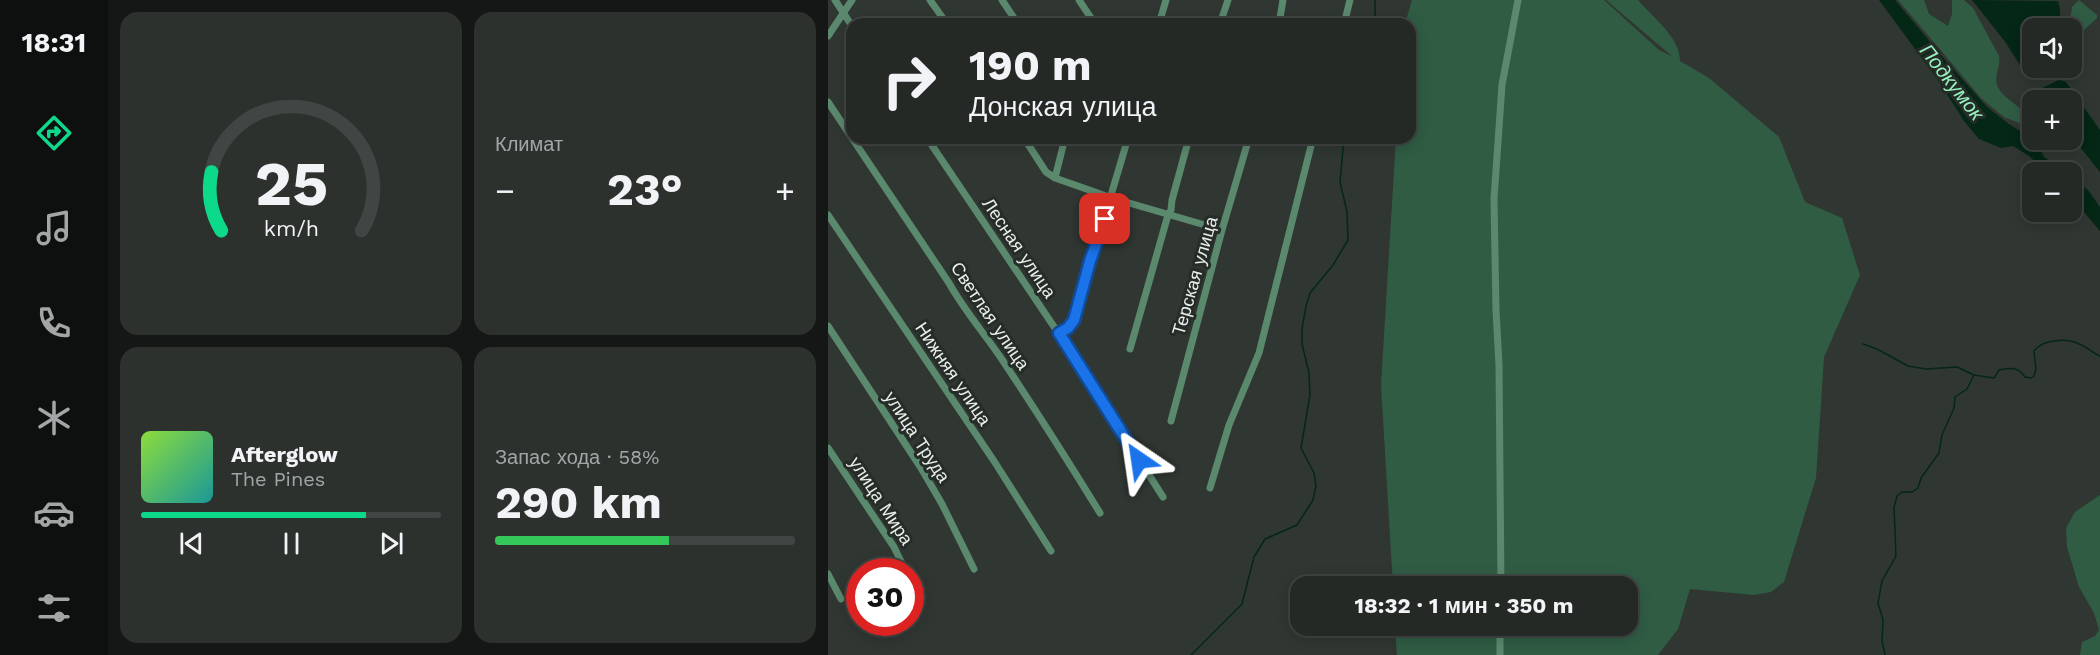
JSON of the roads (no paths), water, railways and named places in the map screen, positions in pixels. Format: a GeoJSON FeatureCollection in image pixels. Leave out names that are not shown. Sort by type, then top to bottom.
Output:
{"type":"FeatureCollection","features":[{"type":"Feature","properties":{"kind":"street"},"geometry":{"type":"LineString","coordinates":[[835,0],[847,18]]}},
{"type":"Feature","properties":{"kind":"street"},"geometry":{"type":"LineString","coordinates":[[828,36],[852,0]]}},
{"type":"Feature","properties":{"kind":"street"},"geometry":{"type":"LineString","coordinates":[[930,0],[943,18]]}},
{"type":"Feature","properties":{"kind":"street"},"geometry":{"type":"LineString","coordinates":[[1002,0],[1013,18]]}},
{"type":"Feature","properties":{"kind":"street"},"geometry":{"type":"LineString","coordinates":[[1078,0],[1091,18]]}},
{"type":"Feature","properties":{"kind":"street"},"geometry":{"type":"LineString","coordinates":[[1162,18],[1166,0]]}},
{"type":"Feature","properties":{"kind":"street"},"geometry":{"type":"LineString","coordinates":[[1222,18],[1228,0]]}},
{"type":"Feature","properties":{"kind":"street"},"geometry":{"type":"LineString","coordinates":[[1280,18],[1283,0]]}},
{"type":"Feature","properties":{"kind":"street"},"geometry":{"type":"LineString","coordinates":[[1346,18],[1350,0]]}},
{"type":"Feature","properties":{"kind":"street"},"geometry":{"type":"LineString","coordinates":[[1501,576],[1499,365],[1494,199],[1502,85],[1518,0]]}},
{"type":"Feature","properties":{"kind":"street","name":"Светлая улица"},"geometry":{"type":"LineString","coordinates":[[828,102],[846,129]]}},
{"type":"Feature","properties":{"kind":"street","name":"Светлая улица"},"geometry":{"type":"LineString","coordinates":[[856,144],[962,306],[987,337],[1030,401],[1100,513]]}},
{"type":"Feature","properties":{"kind":"street","name":"Лесная улица"},"geometry":{"type":"LineString","coordinates":[[931,144],[1059,333],[1163,497]]}},
{"type":"Feature","properties":{"kind":"street"},"geometry":{"type":"LineString","coordinates":[[1028,144],[1047,172],[1055,178],[1112,198],[1222,230]]}},
{"type":"Feature","properties":{"kind":"street"},"geometry":{"type":"LineString","coordinates":[[1055,178],[1064,144]]}},
{"type":"Feature","properties":{"kind":"street"},"geometry":{"type":"LineString","coordinates":[[1059,333],[1068,328],[1074,320],[1126,144]]}},
{"type":"Feature","properties":{"kind":"street"},"geometry":{"type":"LineString","coordinates":[[1130,349],[1171,210],[1187,144]]}},
{"type":"Feature","properties":{"kind":"street","name":"Терская улица"},"geometry":{"type":"LineString","coordinates":[[1171,421],[1247,144]]}},
{"type":"Feature","properties":{"kind":"street"},"geometry":{"type":"LineString","coordinates":[[1210,488],[1229,425],[1259,352],[1311,144]]}},
{"type":"Feature","properties":{"kind":"street","name":"Нижняя улица"},"geometry":{"type":"LineString","coordinates":[[828,215],[994,461],[1051,551]]}},
{"type":"Feature","properties":{"kind":"street","name":"улица Труда"},"geometry":{"type":"LineString","coordinates":[[828,326],[921,468],[942,504],[974,569]]}},
{"type":"Feature","properties":{"kind":"street","name":"улица Мира"},"geometry":{"type":"LineString","coordinates":[[828,448],[899,558]]}},
{"type":"Feature","properties":{"kind":"street"},"geometry":{"type":"LineString","coordinates":[[828,574],[841,599]]}},
{"type":"Feature","properties":{"kind":"street"},"geometry":{"type":"LineString","coordinates":[[1500,636],[1500,655]]}},
{"type":"Feature","properties":{"kind":"water","name":"Подкумок"},"geometry":{"type":"Polygon","coordinates":[[[1879,0],[1895,0],[1987,107],[2022,132],[2022,150],[2041,150],[2044,157],[2051,162],[2035,162],[2013,146],[2001,148],[1979,139],[1964,121],[1938,80],[1879,0]]]}},
{"type":"Feature","properties":{"kind":"water"},"geometry":{"type":"Polygon","coordinates":[[[1972,0],[2058,1],[2060,18],[2022,18],[2022,68],[2006,43],[1972,0]]]}},
{"type":"Feature","properties":{"kind":"water"},"geometry":{"type":"Polygon","coordinates":[[[2059,80],[2066,82],[2072,90],[2040,90],[2059,80]]]}},
{"type":"Feature","properties":{"kind":"water"},"geometry":{"type":"Polygon","coordinates":[[[2082,105],[2100,130],[2100,172],[2082,150],[2082,105]]]}},
{"type":"Feature","properties":{"kind":"water"},"geometry":{"type":"Polygon","coordinates":[[[2082,185],[2100,207],[2100,231],[2082,210],[2082,185]]]}},
{"type":"Feature","properties":{"kind":"waterway"},"geometry":{"type":"LineString","coordinates":[[1375,0],[1375,18]]}},
{"type":"Feature","properties":{"kind":"waterway"},"geometry":{"type":"LineString","coordinates":[[1191,655],[1242,604],[1254,557],[1265,539],[1297,525],[1313,500],[1316,486],[1314,473],[1301,448],[1310,395],[1309,373],[1302,344],[1302,329],[1310,293],[1333,265],[1348,240],[1347,212],[1340,182],[1343,144]]}},
{"type":"Feature","properties":{"kind":"waterway"},"geometry":{"type":"LineString","coordinates":[[1863,344],[1908,366],[1926,369],[1957,367],[1974,375],[1994,378],[1999,370],[2010,368],[2017,369],[2025,377],[2031,378],[2036,369],[2034,351],[2049,342],[2062,340],[2074,342],[2100,356]]}},
{"type":"Feature","properties":{"kind":"waterway"},"geometry":{"type":"LineString","coordinates":[[1885,655],[1882,641],[1883,620],[1878,603],[1882,581],[1896,556],[1894,507],[1897,496],[1902,492],[1912,492],[1918,488],[1921,478],[1939,453],[1942,435],[1954,408],[1955,397],[1967,389],[1974,375]]}}]}
